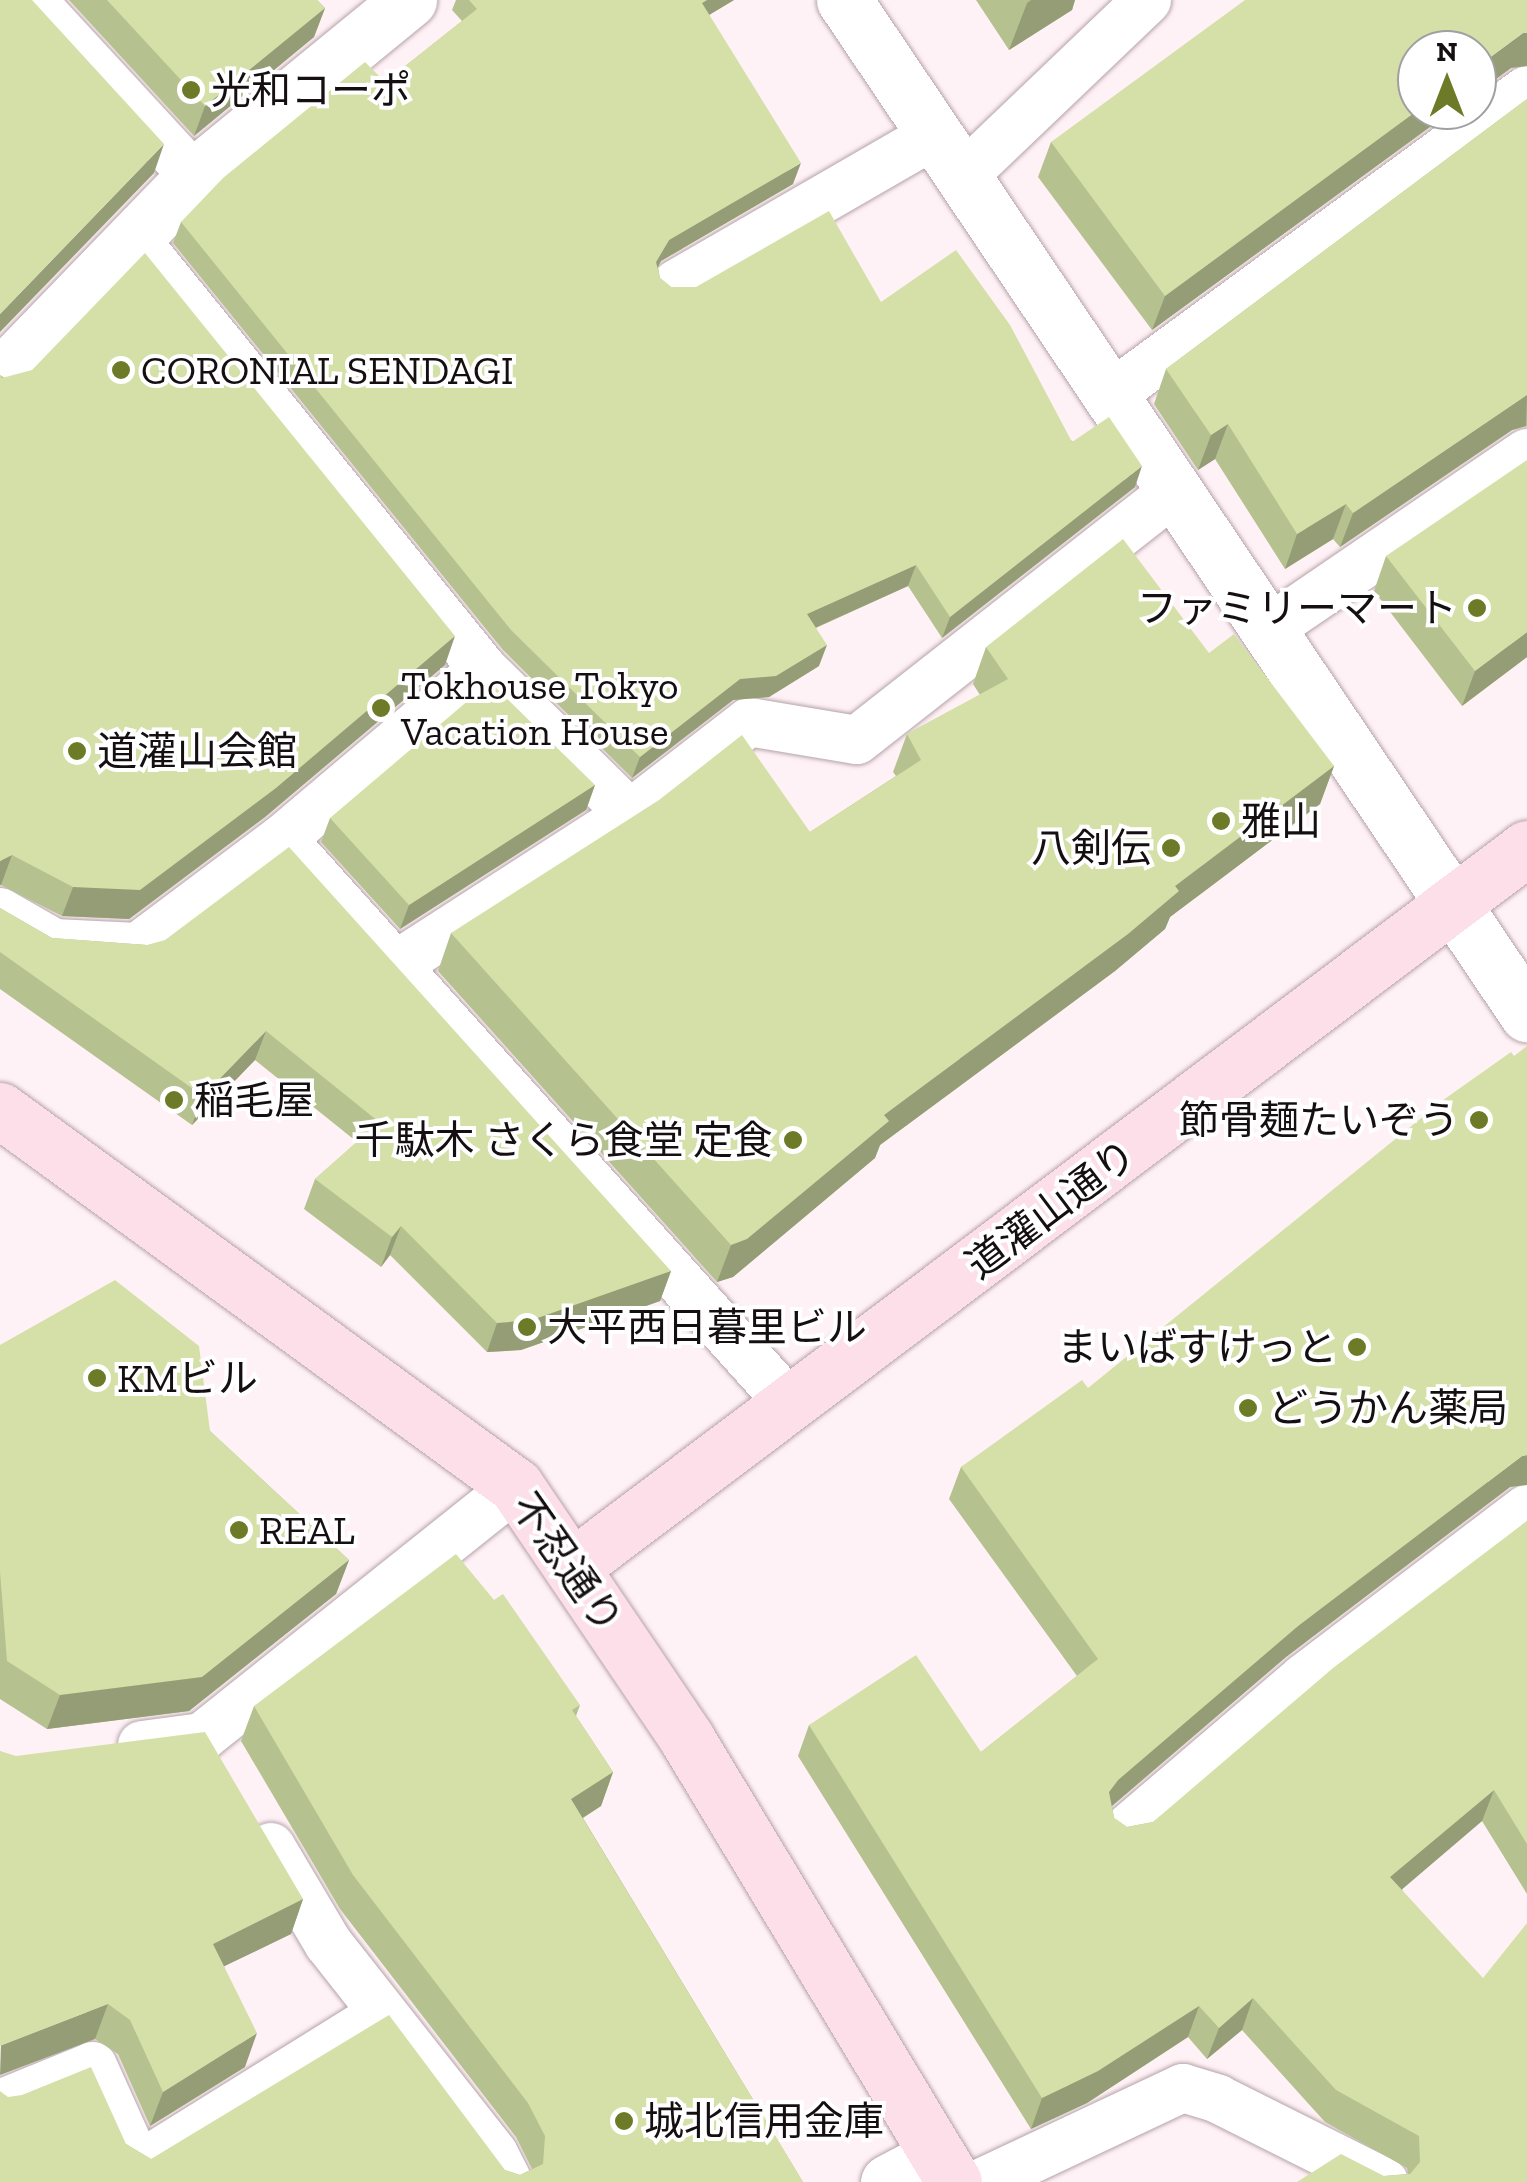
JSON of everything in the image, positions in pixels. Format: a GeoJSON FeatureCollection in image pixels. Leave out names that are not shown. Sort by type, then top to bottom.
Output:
{"type":"FeatureCollection","features":[{"type":"Feature","properties":{"kind":"main road","name":"道灌山通り"},"geometry":{"type":"LineString","coordinates":[[572,1567],[1527,848]]}},
{"type":"Feature","properties":{"kind":"main road","name":"不忍通り"},"geometry":{"type":"LineString","coordinates":[[0,1110],[516,1486],[687,1739],[958,2173]]}},
{"type":"Feature","properties":{"kind":"street"},"geometry":{"type":"LineString","coordinates":[[0,376],[194,176],[409,0]]}},
{"type":"Feature","properties":{"kind":"street"},"geometry":{"type":"LineString","coordinates":[[844,0],[1450,908],[1527,1014]]}},
{"type":"Feature","properties":{"kind":"street"},"geometry":{"type":"LineString","coordinates":[[888,2182],[958,2173]]}},
{"type":"Feature","properties":{"kind":"lane"},"geometry":{"type":"LineString","coordinates":[[676,284],[948,156],[1147,0]]}},
{"type":"Feature","properties":{"kind":"lane"},"geometry":{"type":"LineString","coordinates":[[37,6],[194,176]]}},
{"type":"Feature","properties":{"kind":"lane"},"geometry":{"type":"LineString","coordinates":[[1108,397],[1527,90]]}},
{"type":"Feature","properties":{"kind":"lane"},"geometry":{"type":"LineString","coordinates":[[134,238],[484,669],[630,814]]}},
{"type":"Feature","properties":{"kind":"lane"},"geometry":{"type":"LineString","coordinates":[[1266,631],[1527,453]]}},
{"type":"Feature","properties":{"kind":"lane"},"geometry":{"type":"LineString","coordinates":[[396,964],[630,814],[749,722],[857,740],[1173,492]]}},
{"type":"Feature","properties":{"kind":"lane"},"geometry":{"type":"LineString","coordinates":[[0,912],[54,944],[138,947],[282,839],[484,669]]}},
{"type":"Feature","properties":{"kind":"lane"},"geometry":{"type":"LineString","coordinates":[[282,839],[791,1405]]}},
{"type":"Feature","properties":{"kind":"lane"},"geometry":{"type":"LineString","coordinates":[[92,1751],[205,1734],[516,1486]]}},
{"type":"Feature","properties":{"kind":"lane"},"geometry":{"type":"LineString","coordinates":[[1124,1832],[1304,1678],[1527,1509]]}},
{"type":"Feature","properties":{"kind":"lane"},"geometry":{"type":"LineString","coordinates":[[205,1734],[328,1943],[494,2154],[508,2182]]}},
{"type":"Feature","properties":{"kind":"lane"},"geometry":{"type":"LineString","coordinates":[[0,2104],[93,2066],[138,2166],[382,2014]]}},
{"type":"Feature","properties":{"kind":"lane"},"geometry":{"type":"LineString","coordinates":[[958,2173],[1182,2088],[1218,2099],[1384,2182]]}},
{"type":"Feature","properties":{"kind":"building"},"geometry":{"type":"Polygon","coordinates":[[[0,0],[32,0],[164,144],[0,314],[0,0]]]}},
{"type":"Feature","properties":{"kind":"building"},"geometry":{"type":"Polygon","coordinates":[[[107,0],[317,0],[325,8],[205,106],[107,0]]]}},
{"type":"Feature","properties":{"kind":"building"},"geometry":{"type":"Polygon","coordinates":[[[469,0],[707,0],[702,3],[801,163],[669,240],[656,262],[660,278],[671,287],[696,287],[829,211],[881,302],[956,250],[1010,325],[1072,442],[1109,417],[1142,466],[950,617],[916,565],[807,614],[827,645],[776,676],[740,679],[640,757],[511,630],[181,222],[223,178],[365,62],[385,82],[477,9],[469,0]]]}},
{"type":"Feature","properties":{"kind":"building"},"geometry":{"type":"Polygon","coordinates":[[[1245,0],[1527,0],[1527,33],[1497,52],[1497,30],[1397,30],[1397,125],[1165,296],[1051,142],[1245,0]]]}},
{"type":"Feature","properties":{"kind":"building"},"geometry":{"type":"Polygon","coordinates":[[[1527,99],[1527,395],[1353,513],[1346,504],[1297,534],[1228,424],[1211,435],[1166,369],[1486,130],[1497,130],[1497,121],[1527,99]]]}},
{"type":"Feature","properties":{"kind":"building"},"geometry":{"type":"Polygon","coordinates":[[[145,253],[455,636],[276,788],[140,890],[73,887],[12,855],[0,861],[0,375],[2,378],[32,370],[145,253]]]}},
{"type":"Feature","properties":{"kind":"building"},"geometry":{"type":"Polygon","coordinates":[[[1527,460],[1527,632],[1475,671],[1386,556],[1527,460]]]}},
{"type":"Feature","properties":{"kind":"building"},"geometry":{"type":"Polygon","coordinates":[[[1123,539],[1209,653],[1234,634],[1334,766],[1175,886],[1179,891],[1128,934],[884,1115],[889,1121],[747,1239],[731,1245],[451,933],[659,800],[742,735],[810,832],[921,760],[907,734],[1008,679],[986,647],[1123,539]]]}},
{"type":"Feature","properties":{"kind":"building"},"geometry":{"type":"Polygon","coordinates":[[[490,682],[595,785],[409,905],[330,818],[490,682]]]}},
{"type":"Feature","properties":{"kind":"building"},"geometry":{"type":"Polygon","coordinates":[[[289,847],[671,1271],[532,1320],[497,1323],[401,1226],[392,1237],[315,1179],[379,1122],[266,1031],[203,1096],[0,952],[0,908],[52,938],[147,945],[165,940],[289,847]]]}},
{"type":"Feature","properties":{"kind":"building"},"geometry":{"type":"Polygon","coordinates":[[[1527,1046],[1527,1455],[1298,1626],[1118,1780],[1109,1792],[1114,1818],[1127,1827],[1153,1822],[1333,1668],[1527,1521],[1527,1844],[1494,1790],[1390,1877],[1483,1978],[1527,1923],[1527,2182],[1297,2182],[1341,2154],[1384,2176],[1410,2174],[1420,2162],[1419,2136],[1336,2090],[1253,1998],[1219,2028],[1199,2006],[1098,2071],[1042,2098],[809,1725],[916,1655],[981,1752],[1098,1659],[961,1467],[1082,1380],[1088,1388],[1446,1098],[1511,1052],[1514,1056],[1527,1046]]]}},
{"type":"Feature","properties":{"kind":"building"},"geometry":{"type":"Polygon","coordinates":[[[115,1280],[199,1346],[210,1431],[349,1560],[202,1677],[60,1695],[7,1661],[0,1571],[0,1345],[115,1280]]]}},
{"type":"Feature","properties":{"kind":"building"},"geometry":{"type":"Polygon","coordinates":[[[456,1554],[494,1600],[503,1594],[580,1705],[572,1710],[613,1772],[571,1799],[803,2182],[0,2182],[0,2091],[8,2097],[22,2095],[91,2067],[126,2144],[151,2159],[389,2015],[505,2170],[520,2175],[543,2164],[545,2136],[528,2103],[353,1875],[254,1706],[456,1554]]]}},
{"type":"Feature","properties":{"kind":"building"},"geometry":{"type":"Polygon","coordinates":[[[205,1732],[303,1899],[213,1944],[257,2033],[163,2092],[130,2020],[108,2004],[0,2046],[0,1751],[16,1756],[205,1732]]]}},
{"type":"Feature","properties":{"kind":"place","name":"光和コーポ"},"geometry":{"type":"Point","coordinates":[191,90]}},
{"type":"Feature","properties":{"kind":"place","name":"CORONIAL SENDAGI"},"geometry":{"type":"Point","coordinates":[121,370]}},
{"type":"Feature","properties":{"kind":"place","name":"ファミリーマート"},"geometry":{"type":"Point","coordinates":[1477,608]}},
{"type":"Feature","properties":{"kind":"place","name":"Tokhouse Tokyo Vacation House"},"geometry":{"type":"Point","coordinates":[381,708]}},
{"type":"Feature","properties":{"kind":"place","name":"道灌山会館"},"geometry":{"type":"Point","coordinates":[77,751]}},
{"type":"Feature","properties":{"kind":"place","name":"雅山"},"geometry":{"type":"Point","coordinates":[1221,821]}},
{"type":"Feature","properties":{"kind":"place","name":"八剣伝"},"geometry":{"type":"Point","coordinates":[1171,848]}},
{"type":"Feature","properties":{"kind":"place","name":"稲毛屋"},"geometry":{"type":"Point","coordinates":[174,1100]}},
{"type":"Feature","properties":{"kind":"place","name":"節骨麺たいぞう"},"geometry":{"type":"Point","coordinates":[1479,1120]}},
{"type":"Feature","properties":{"kind":"place","name":"千駄木 さくら食堂 定食"},"geometry":{"type":"Point","coordinates":[793,1140]}},
{"type":"Feature","properties":{"kind":"place","name":"大平西日暮里ビル"},"geometry":{"type":"Point","coordinates":[527,1327]}},
{"type":"Feature","properties":{"kind":"place","name":"まいばすけっと"},"geometry":{"type":"Point","coordinates":[1357,1347]}},
{"type":"Feature","properties":{"kind":"place","name":"KMビル"},"geometry":{"type":"Point","coordinates":[97,1378]}},
{"type":"Feature","properties":{"kind":"place","name":"どうかん薬局"},"geometry":{"type":"Point","coordinates":[1248,1408]}},
{"type":"Feature","properties":{"kind":"place","name":"REAL"},"geometry":{"type":"Point","coordinates":[239,1530]}},
{"type":"Feature","properties":{"kind":"place","name":"城北信用金庫"},"geometry":{"type":"Point","coordinates":[624,2121]}}]}
